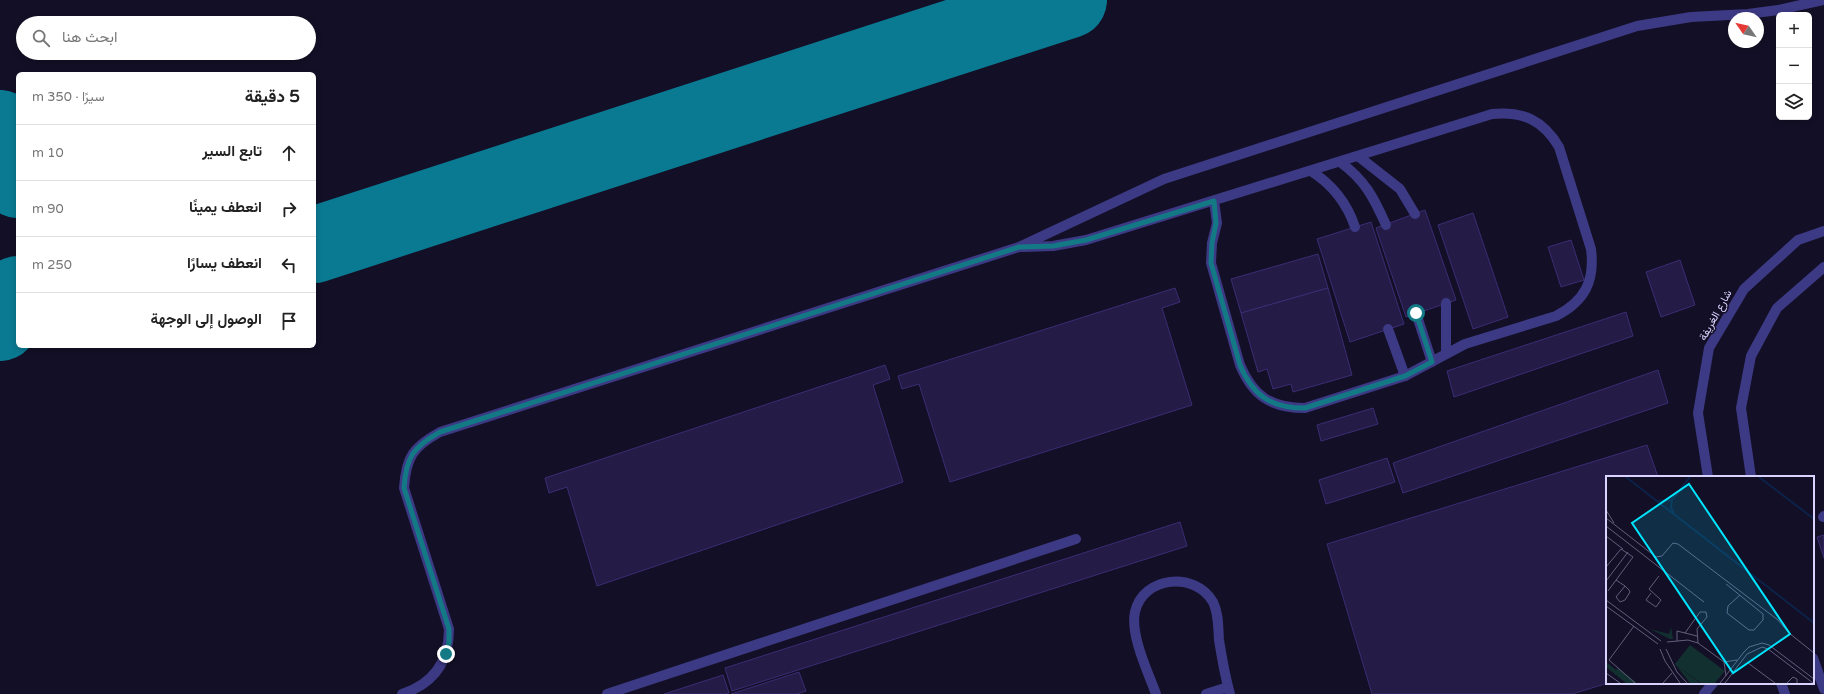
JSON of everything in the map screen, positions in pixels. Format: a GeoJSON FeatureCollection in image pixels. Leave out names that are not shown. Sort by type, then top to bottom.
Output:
{"type":"FeatureCollection","features":[{"type":"Feature","properties":{"kind":"street"},"geometry":{"type":"LineString","coordinates":[[402,694],[419,687],[431,678],[440,666],[446,654],[449,642],[449,629],[404,488],[405,470],[412,453],[425,440],[448,430],[1019,247],[1164,179],[1637,26],[1691,17],[1756,13],[1823,0]]}},
{"type":"Feature","properties":{"kind":"street"},"geometry":{"type":"LineString","coordinates":[[1019,247],[1053,246],[1086,240],[1492,114],[1506,113],[1521,115],[1534,120],[1553,136],[1559,147],[1591,249],[1593,263],[1591,278],[1578,301],[1568,310],[1556,316],[1465,344],[1405,376],[1305,408],[1290,408],[1277,405],[1264,398],[1253,389],[1245,378],[1240,365],[1212,273],[1211,253],[1216,223],[1214,201]]}},
{"type":"Feature","properties":{"kind":"street"},"geometry":{"type":"LineString","coordinates":[[1358,156],[1400,188],[1415,214]]}},
{"type":"Feature","properties":{"kind":"street"},"geometry":{"type":"LineString","coordinates":[[1340,162],[1353,172],[1374,197],[1386,225]]}},
{"type":"Feature","properties":{"kind":"street"},"geometry":{"type":"LineString","coordinates":[[1312,171],[1336,190],[1345,203],[1355,227]]}},
{"type":"Feature","properties":{"kind":"street","name":"شارع الغريفة"},"geometry":{"type":"LineString","coordinates":[[1708,476],[1698,413],[1709,348],[1744,289],[1798,240],[1824,231]]}},
{"type":"Feature","properties":{"kind":"street"},"geometry":{"type":"LineString","coordinates":[[1751,476],[1741,408],[1751,356],[1778,308],[1824,267]]}},
{"type":"Feature","properties":{"kind":"street"},"geometry":{"type":"LineString","coordinates":[[1446,303],[1446,354]]}},
{"type":"Feature","properties":{"kind":"street"},"geometry":{"type":"LineString","coordinates":[[1416,313],[1432,362]]}},
{"type":"Feature","properties":{"kind":"street"},"geometry":{"type":"LineString","coordinates":[[1388,329],[1405,376]]}},
{"type":"Feature","properties":{"kind":"street"},"geometry":{"type":"LineString","coordinates":[[607,694],[1076,539]]}},
{"type":"Feature","properties":{"kind":"street"},"geometry":{"type":"LineString","coordinates":[[1156,694],[1137,640],[1134,626],[1135,612],[1141,599],[1151,589],[1164,582],[1178,580],[1192,584],[1204,591],[1213,602],[1218,616],[1221,652],[1229,690],[1206,694]]}},
{"type":"Feature","properties":{"kind":"street"},"geometry":{"type":"LineString","coordinates":[[1814,661],[1824,689]]}},
{"type":"Feature","properties":{"kind":"street"},"geometry":{"type":"LineString","coordinates":[[1704,694],[1712,684]]}},
{"type":"Feature","properties":{"kind":"street"},"geometry":{"type":"LineString","coordinates":[[1781,684],[1785,694]]}},
{"type":"Feature","properties":{"kind":"building"},"geometry":{"type":"Polygon","coordinates":[[[1425,210],[1456,300],[1406,317],[1376,228],[1425,210]]]}},
{"type":"Feature","properties":{"kind":"building"},"geometry":{"type":"Polygon","coordinates":[[[1473,213],[1508,317],[1473,329],[1438,225],[1473,213]]]}},
{"type":"Feature","properties":{"kind":"building"},"geometry":{"type":"Polygon","coordinates":[[[1371,222],[1404,324],[1350,342],[1317,239],[1371,222]]]}},
{"type":"Feature","properties":{"kind":"building"},"geometry":{"type":"Polygon","coordinates":[[[1571,240],[1584,280],[1561,287],[1548,247],[1571,240]]]}},
{"type":"Feature","properties":{"kind":"building"},"geometry":{"type":"Polygon","coordinates":[[[1318,254],[1328,288],[1241,313],[1231,279],[1318,254]]]}},
{"type":"Feature","properties":{"kind":"building"},"geometry":{"type":"Polygon","coordinates":[[[1680,260],[1695,305],[1661,317],[1646,272],[1680,260]]]}},
{"type":"Feature","properties":{"kind":"building"},"geometry":{"type":"Polygon","coordinates":[[[1175,288],[1180,302],[1162,308],[1192,405],[950,482],[919,384],[902,389],[898,376],[1175,288]]]}},
{"type":"Feature","properties":{"kind":"building"},"geometry":{"type":"Polygon","coordinates":[[[1328,288],[1352,375],[1293,392],[1291,384],[1273,389],[1267,369],[1258,372],[1241,313],[1328,288]]]}},
{"type":"Feature","properties":{"kind":"building"},"geometry":{"type":"Polygon","coordinates":[[[1626,312],[1633,336],[1454,397],[1447,371],[1626,312]]]}},
{"type":"Feature","properties":{"kind":"building"},"geometry":{"type":"Polygon","coordinates":[[[885,365],[890,379],[873,385],[903,482],[597,586],[567,487],[549,493],[545,478],[885,365]]]}},
{"type":"Feature","properties":{"kind":"building"},"geometry":{"type":"Polygon","coordinates":[[[1658,370],[1668,403],[1403,493],[1393,463],[1658,370]]]}},
{"type":"Feature","properties":{"kind":"building"},"geometry":{"type":"Polygon","coordinates":[[[1373,408],[1378,424],[1321,441],[1317,425],[1373,408]]]}},
{"type":"Feature","properties":{"kind":"building"},"geometry":{"type":"Polygon","coordinates":[[[1647,445],[1658,476],[1606,476],[1606,684],[1572,694],[1372,694],[1327,544],[1647,445]]]}},
{"type":"Feature","properties":{"kind":"building"},"geometry":{"type":"Polygon","coordinates":[[[1387,458],[1395,482],[1326,504],[1319,480],[1387,458]]]}},
{"type":"Feature","properties":{"kind":"building"},"geometry":{"type":"Polygon","coordinates":[[[1180,522],[1187,546],[732,691],[725,668],[1180,522]]]}},
{"type":"Feature","properties":{"kind":"building"},"geometry":{"type":"Polygon","coordinates":[[[1824,535],[1824,558],[1817,537],[1824,535]]]}},
{"type":"Feature","properties":{"kind":"building"},"geometry":{"type":"Polygon","coordinates":[[[799,672],[806,691],[797,694],[731,694],[799,672]]]}},
{"type":"Feature","properties":{"kind":"building"},"geometry":{"type":"Polygon","coordinates":[[[723,675],[729,693],[664,694],[723,675]]]}},
{"type":"Feature","properties":{"kind":"taxiway"},"geometry":{"type":"LineString","coordinates":[[316,244],[1069,0]]}},
{"type":"Feature","properties":{"kind":"taxiway"},"geometry":{"type":"LineString","coordinates":[[0,128],[16,174]]}},
{"type":"Feature","properties":{"kind":"taxiway"},"geometry":{"type":"LineString","coordinates":[[0,323],[9,313],[16,298]]}},
{"type":"Feature","properties":{"kind":"route"},"geometry":{"type":"LineString","coordinates":[[446,654],[449,642],[449,629],[404,488],[405,470],[412,453],[425,440],[440,432],[1019,247],[1053,246],[1086,240],[1214,201],[1216,223],[1211,253],[1212,273],[1245,378],[1253,389],[1264,398],[1277,405],[1290,408],[1305,408],[1413,373],[1432,362],[1416,313]]}}]}
